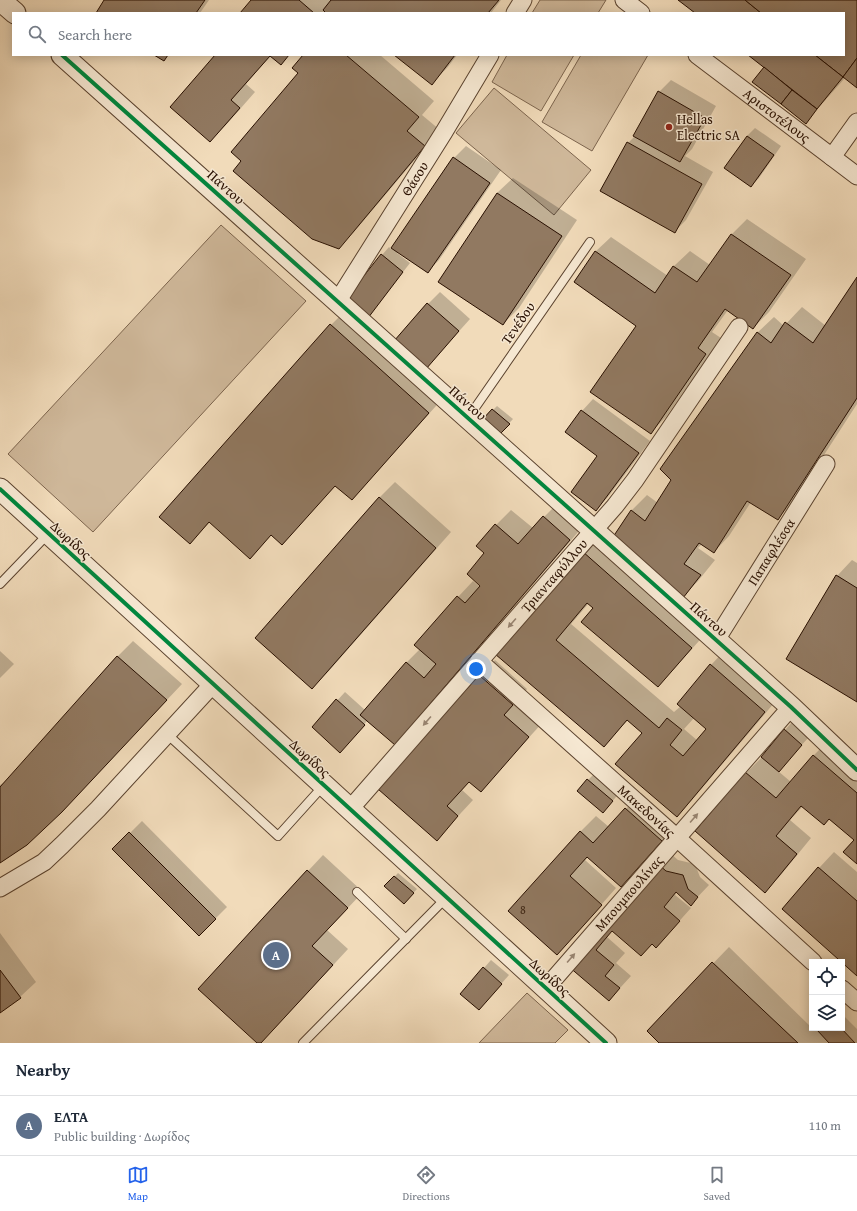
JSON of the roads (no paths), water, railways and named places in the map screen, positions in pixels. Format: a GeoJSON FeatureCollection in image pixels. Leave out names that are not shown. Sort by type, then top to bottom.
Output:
{"type":"FeatureCollection","features":[{"type":"Feature","properties":{"kind":"street"},"geometry":{"type":"LineString","coordinates":[[0,0],[14,12]]}},
{"type":"Feature","properties":{"kind":"street"},"geometry":{"type":"LineString","coordinates":[[516,12],[523,0]]}},
{"type":"Feature","properties":{"kind":"street","name":"Πάντου"},"geometry":{"type":"LineString","coordinates":[[63,56],[791,707],[857,770]]}},
{"type":"Feature","properties":{"kind":"street","name":"Θάσου"},"geometry":{"type":"LineString","coordinates":[[337,302],[444,132],[489,56]]}},
{"type":"Feature","properties":{"kind":"street","name":"Αριστοτέλους"},"geometry":{"type":"LineString","coordinates":[[698,56],[857,176]]}},
{"type":"Feature","properties":{"kind":"street"},"geometry":{"type":"LineString","coordinates":[[832,157],[857,122]]}},
{"type":"Feature","properties":{"kind":"street","name":"Τριανταφύλλου"},"geometry":{"type":"LineString","coordinates":[[350,809],[615,506],[635,480],[739,327]]}},
{"type":"Feature","properties":{"kind":"street","name":"Παπαφλέσσα"},"geometry":{"type":"LineString","coordinates":[[716,640],[826,464]]}},
{"type":"Feature","properties":{"kind":"street","name":"Δωρίδος"},"geometry":{"type":"LineString","coordinates":[[0,489],[606,1043]]}},
{"type":"Feature","properties":{"kind":"street","name":"Μακεδονίας"},"geometry":{"type":"LineString","coordinates":[[479,661],[810,959]]}},
{"type":"Feature","properties":{"kind":"street"},"geometry":{"type":"LineString","coordinates":[[0,888],[44,862],[98,809],[213,684]]}},
{"type":"Feature","properties":{"kind":"street","name":"Μπουμπουλίνας"},"geometry":{"type":"LineString","coordinates":[[546,988],[791,707]]}},
{"type":"Feature","properties":{"kind":"street"},"geometry":{"type":"LineString","coordinates":[[845,992],[857,1002]]}},
{"type":"Feature","properties":{"kind":"lane","name":"Τενέδου"},"geometry":{"type":"LineString","coordinates":[[468,418],[590,242]]}},
{"type":"Feature","properties":{"kind":"lane"},"geometry":{"type":"LineString","coordinates":[[0,584],[48,533]]}},
{"type":"Feature","properties":{"kind":"lane"},"geometry":{"type":"LineString","coordinates":[[168,734],[278,836],[324,785]]}},
{"type":"Feature","properties":{"kind":"lane"},"geometry":{"type":"LineString","coordinates":[[357,892],[406,939]]}},
{"type":"Feature","properties":{"kind":"lane"},"geometry":{"type":"LineString","coordinates":[[303,1043],[447,897]]}},
{"type":"Feature","properties":{"kind":"place","name":"Hellas Electric SA"},"geometry":{"type":"Point","coordinates":[669,127]}},
{"type":"Feature","properties":{"kind":"place","name":"ΕΛΤΑ"},"geometry":{"type":"Point","coordinates":[276,955]}}]}
